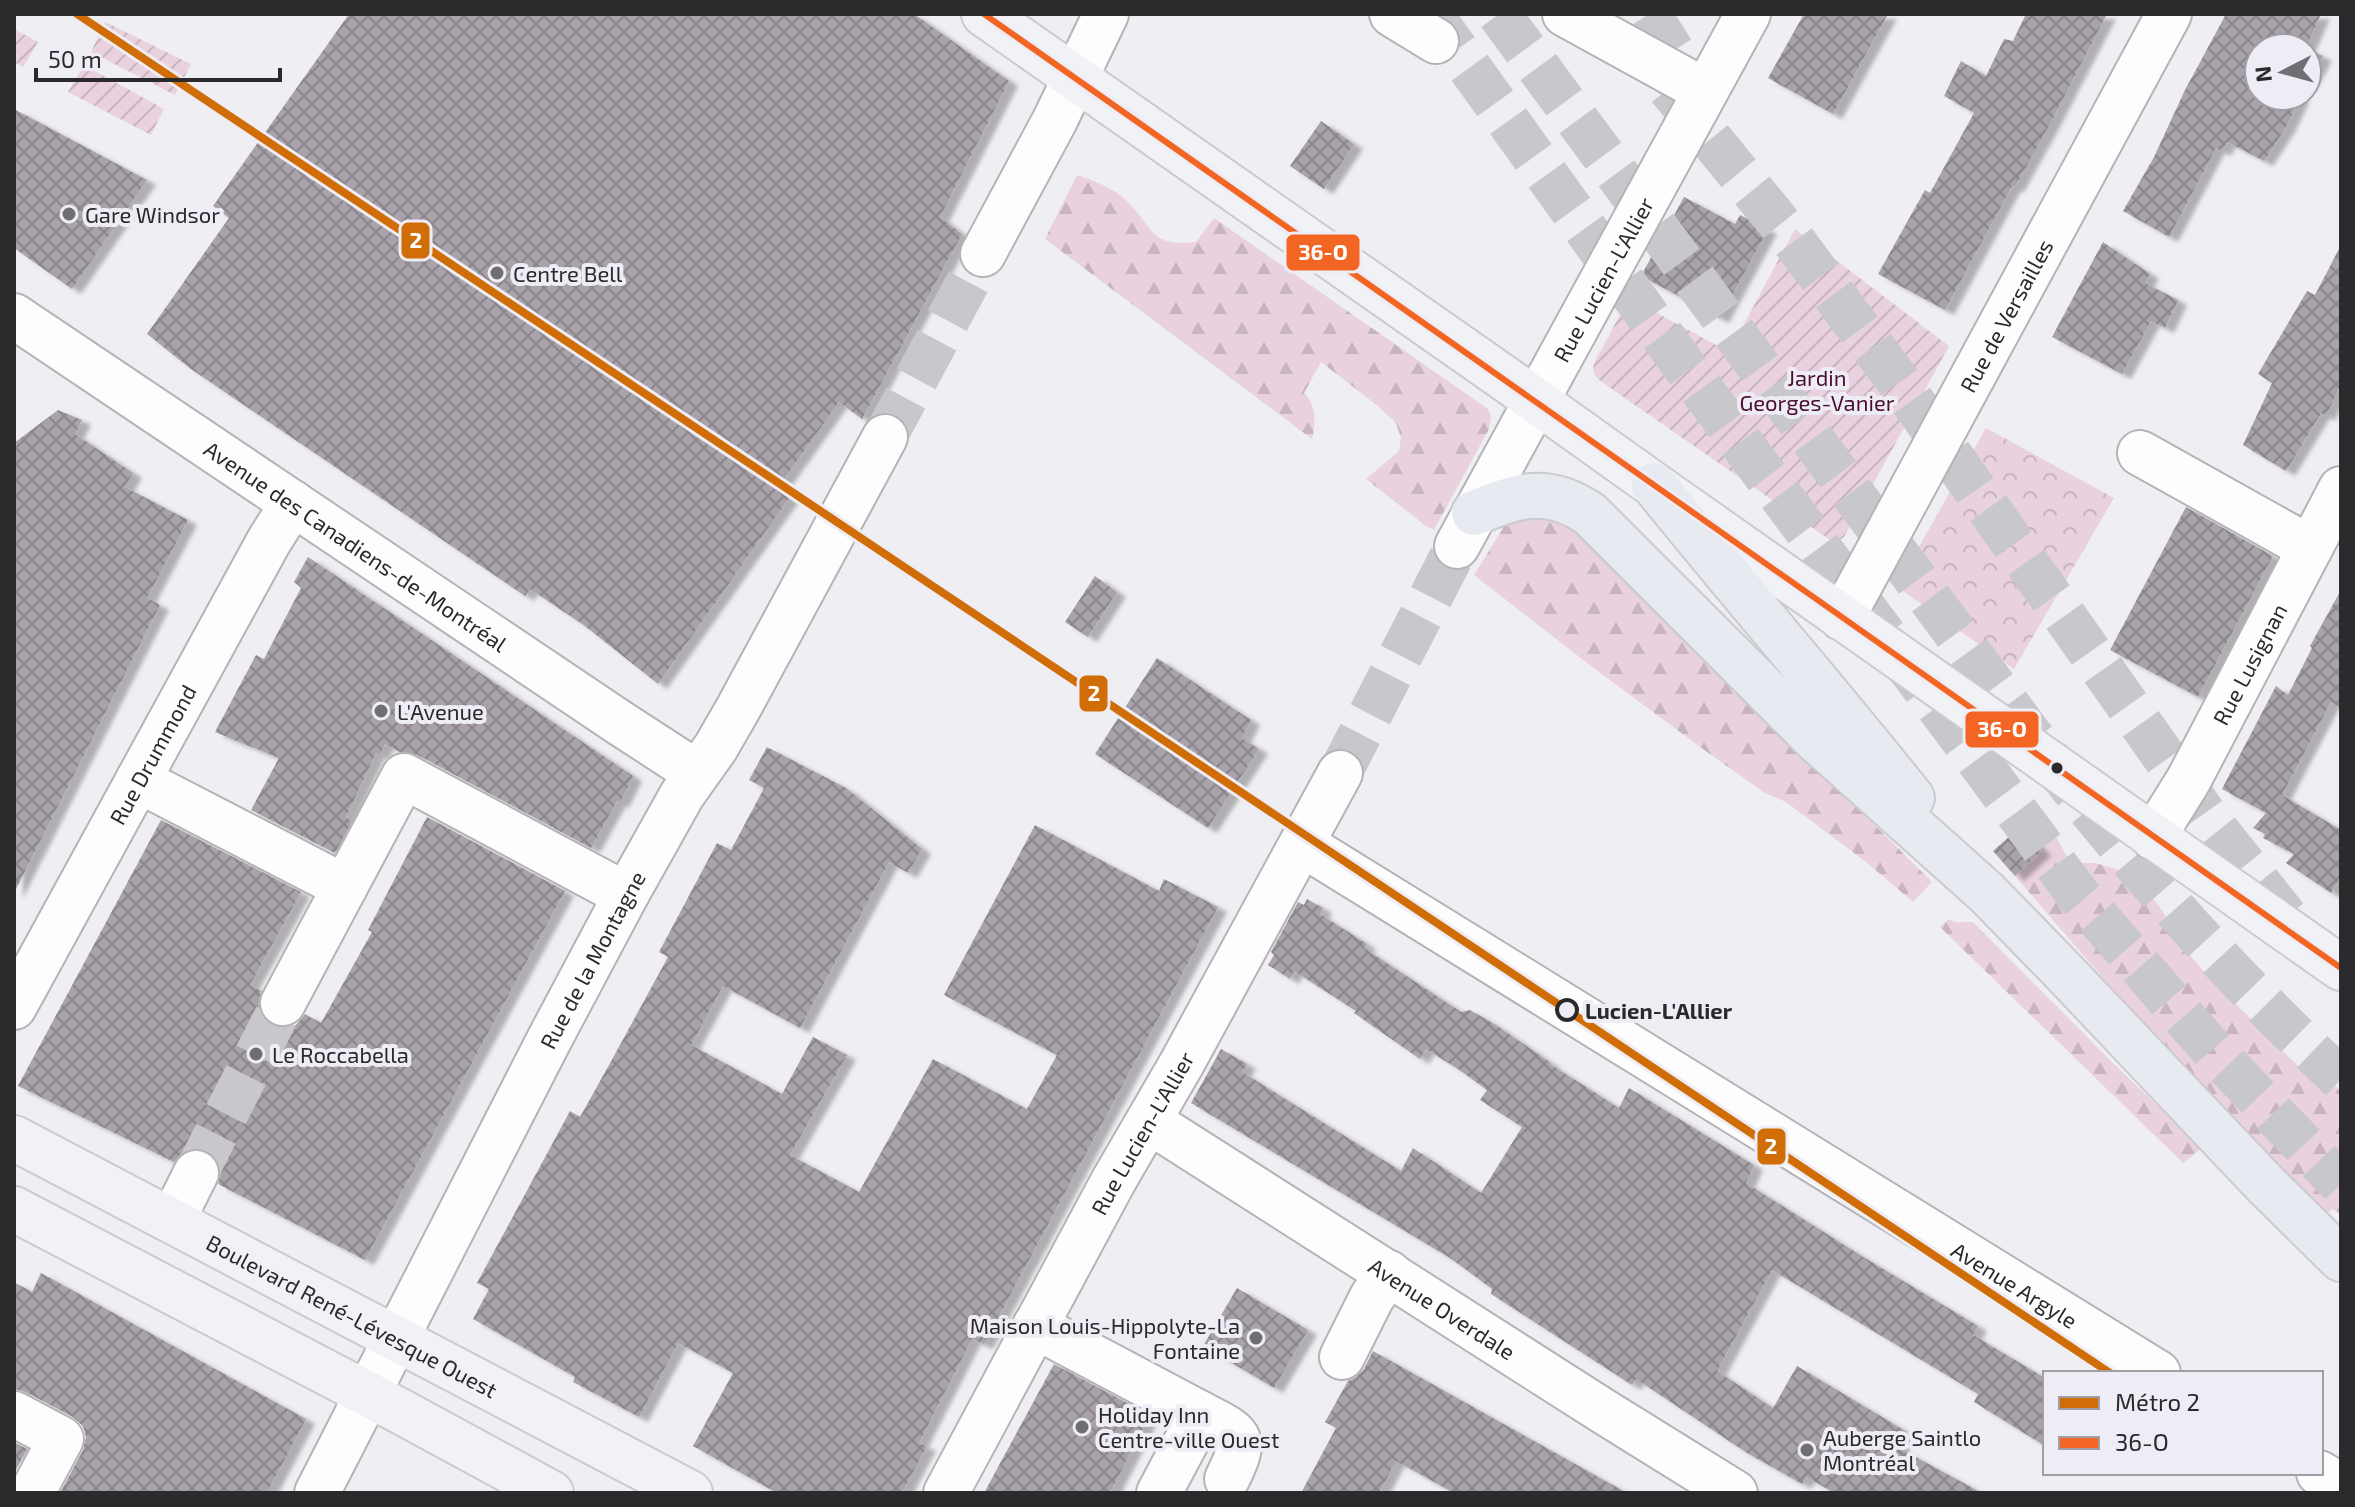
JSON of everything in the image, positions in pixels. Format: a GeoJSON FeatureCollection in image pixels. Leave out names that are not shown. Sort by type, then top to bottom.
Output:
{"type":"FeatureCollection","features":[{"type":"Feature","properties":{"kind":"highway"},"geometry":{"type":"LineString","coordinates":[[1654,485],[1736,587],[1844,712],[1987,893]]}},
{"type":"Feature","properties":{"kind":"highway"},"geometry":{"type":"LineString","coordinates":[[1466,530],[1513,498],[1540,494],[1565,500],[1590,514],[1815,739],[1987,893],[2327,1246]]}},
{"type":"Feature","properties":{"kind":"main road"},"geometry":{"type":"LineString","coordinates":[[984,14],[2341,968]]}},
{"type":"Feature","properties":{"kind":"main road","name":"Boulevard René-Lévesque Ouest"},"geometry":{"type":"LineString","coordinates":[[14,1138],[690,1493]]}},
{"type":"Feature","properties":{"kind":"main road"},"geometry":{"type":"LineString","coordinates":[[14,1209],[551,1493]]}},
{"type":"Feature","properties":{"kind":"street"},"geometry":{"type":"LineString","coordinates":[[983,254],[1106,14]]}},
{"type":"Feature","properties":{"kind":"street"},"geometry":{"type":"LineString","coordinates":[[1392,14],[1436,41]]}},
{"type":"Feature","properties":{"kind":"street"},"geometry":{"type":"LineString","coordinates":[[1565,14],[1705,91]]}},
{"type":"Feature","properties":{"kind":"street","name":"Rue Lucien-L'Allier"},"geometry":{"type":"LineString","coordinates":[[1466,530],[1536,401],[1632,259],[1705,91],[1748,14]]}},
{"type":"Feature","properties":{"kind":"street","name":"Rue de Versailles"},"geometry":{"type":"LineString","coordinates":[[1842,618],[2169,14]]}},
{"type":"Feature","properties":{"kind":"street","name":"Avenue des Canadiens-de-Montréal"},"geometry":{"type":"LineString","coordinates":[[14,316],[697,773]]}},
{"type":"Feature","properties":{"kind":"street","name":"Rue de la Montagne"},"geometry":{"type":"LineString","coordinates":[[317,1493],[626,895],[682,795],[716,747],[739,707],[885,437]]}},
{"type":"Feature","properties":{"kind":"street"},"geometry":{"type":"LineString","coordinates":[[2140,453],[2310,548]]}},
{"type":"Feature","properties":{"kind":"street","name":"Rue Lusignan"},"geometry":{"type":"LineString","coordinates":[[2153,837],[2188,781],[2341,489]]}},
{"type":"Feature","properties":{"kind":"street","name":"Rue Drummond"},"geometry":{"type":"LineString","coordinates":[[14,1007],[269,541],[293,503]]}},
{"type":"Feature","properties":{"kind":"street","name":"Rue Lucien-L'Allier"},"geometry":{"type":"LineString","coordinates":[[946,1493],[1114,1180],[1340,773]]}},
{"type":"Feature","properties":{"kind":"street"},"geometry":{"type":"LineString","coordinates":[[283,1003],[404,776],[626,895]]}},
{"type":"Feature","properties":{"kind":"street"},"geometry":{"type":"LineString","coordinates":[[138,780],[345,887]]}},
{"type":"Feature","properties":{"kind":"street","name":"Avenue Argyle"},"geometry":{"type":"LineString","coordinates":[[1302,844],[2155,1371]]}},
{"type":"Feature","properties":{"kind":"street","name":"Avenue Overdale"},"geometry":{"type":"LineString","coordinates":[[1149,1121],[1735,1493]]}},
{"type":"Feature","properties":{"kind":"street"},"geometry":{"type":"LineString","coordinates":[[173,1219],[196,1173]]}},
{"type":"Feature","properties":{"kind":"street"},"geometry":{"type":"LineString","coordinates":[[1342,1357],[1372,1297],[1389,1273]]}},
{"type":"Feature","properties":{"kind":"street"},"geometry":{"type":"LineString","coordinates":[[1035,1326],[1231,1431],[1238,1441],[1239,1454],[1227,1479]]}},
{"type":"Feature","properties":{"kind":"street"},"geometry":{"type":"LineString","coordinates":[[14,1414],[61,1439],[32,1493]]}},
{"type":"Feature","properties":{"kind":"street"},"geometry":{"type":"LineString","coordinates":[[1159,1493],[1201,1414]]}},
{"type":"Feature","properties":{"kind":"street"},"geometry":{"type":"LineString","coordinates":[[2322,1475],[2341,1486]]}},
{"type":"Feature","properties":{"kind":"green space"},"geometry":{"type":"Polygon","coordinates":[[[105,22],[191,64],[175,95],[91,52],[105,22]]]}},
{"type":"Feature","properties":{"kind":"green space"},"geometry":{"type":"Polygon","coordinates":[[[14,29],[38,42],[23,67],[14,62],[14,29]]]}},
{"type":"Feature","properties":{"kind":"green space"},"geometry":{"type":"Polygon","coordinates":[[[84,65],[164,109],[151,135],[68,92],[84,65]]]}},
{"type":"Feature","properties":{"kind":"green space"},"geometry":{"type":"Polygon","coordinates":[[[1077,175],[1116,192],[1154,234],[1169,242],[1196,242],[1214,218],[1488,409],[1491,416],[1489,429],[1434,530],[1366,479],[1399,451],[1401,438],[1396,423],[1321,362],[1304,393],[1311,402],[1314,414],[1312,439],[1045,239],[1077,175]]]}},
{"type":"Feature","properties":{"kind":"green space","name":"Jardin Georges-Vanier"},"geometry":{"type":"Polygon","coordinates":[[[1795,229],[1949,346],[1844,537],[1838,541],[1830,540],[1606,385],[1593,371],[1594,363],[1629,298],[1729,352],[1795,229]]]}},
{"type":"Feature","properties":{"kind":"green space"},"geometry":{"type":"Polygon","coordinates":[[[1986,428],[2114,498],[2014,669],[1900,589],[1916,552],[1986,428]]]}},
{"type":"Feature","properties":{"kind":"green space"},"geometry":{"type":"Polygon","coordinates":[[[1537,509],[1577,528],[1932,882],[1913,902],[1786,802],[1765,793],[1707,752],[1474,575],[1508,520],[1537,509]]]}},
{"type":"Feature","properties":{"kind":"green space"},"geometry":{"type":"Polygon","coordinates":[[[2054,833],[2066,855],[2080,863],[2095,863],[2117,869],[2139,883],[2157,903],[2190,955],[2210,978],[2297,1065],[2326,1078],[2341,1092],[2341,1214],[2332,1209],[2323,1218],[2146,1028],[2015,876],[2041,852],[2037,846],[2054,833]]]}},
{"type":"Feature","properties":{"kind":"green space"},"geometry":{"type":"Polygon","coordinates":[[[1949,919],[1973,922],[2202,1148],[2183,1163],[1940,927],[1949,919]]]}},
{"type":"Feature","properties":{"kind":"building","name":"Centre Bell"},"geometry":{"type":"Polygon","coordinates":[[[349,14],[914,14],[1009,81],[940,217],[962,234],[862,419],[839,402],[777,489],[790,497],[658,684],[585,626],[530,589],[525,596],[191,369],[147,334],[229,218],[213,206],[349,14]]]}},
{"type":"Feature","properties":{"kind":"building"},"geometry":{"type":"Polygon","coordinates":[[[1804,14],[1888,14],[1833,114],[1768,78],[1804,14]]]}},
{"type":"Feature","properties":{"kind":"building"},"geometry":{"type":"Polygon","coordinates":[[[2026,14],[2107,14],[2050,124],[2015,187],[2012,186],[1945,310],[1878,274],[1925,190],[1930,193],[1974,113],[1944,96],[1961,61],[1986,76],[2004,39],[2013,41],[2026,14]]]}},
{"type":"Feature","properties":{"kind":"building"},"geometry":{"type":"Polygon","coordinates":[[[2226,14],[2321,14],[2313,32],[2243,32],[2243,112],[2293,112],[2264,161],[2227,142],[2222,151],[2216,148],[2169,237],[2123,211],[2154,157],[2185,90],[2226,14]]]}},
{"type":"Feature","properties":{"kind":"building","name":"Gare Windsor"},"geometry":{"type":"Polygon","coordinates":[[[14,109],[147,180],[72,289],[14,248],[14,109]]]}},
{"type":"Feature","properties":{"kind":"building"},"geometry":{"type":"Polygon","coordinates":[[[1321,121],[1354,144],[1324,189],[1290,166],[1321,121]]]}},
{"type":"Feature","properties":{"kind":"building"},"geometry":{"type":"Polygon","coordinates":[[[1684,197],[1735,224],[1740,215],[1768,229],[1720,318],[1641,276],[1684,197]]]}},
{"type":"Feature","properties":{"kind":"building"},"geometry":{"type":"Polygon","coordinates":[[[2103,242],[2150,274],[2145,283],[2178,300],[2165,328],[2151,321],[2122,374],[2052,337],[2103,242]]]}},
{"type":"Feature","properties":{"kind":"building"},"geometry":{"type":"Polygon","coordinates":[[[2341,245],[2341,384],[2326,416],[2321,413],[2286,471],[2243,445],[2272,383],[2258,374],[2307,291],[2315,295],[2341,245]]]}},
{"type":"Feature","properties":{"kind":"building"},"geometry":{"type":"Polygon","coordinates":[[[58,410],[82,420],[75,434],[133,473],[125,487],[188,520],[147,598],[160,605],[14,893],[14,443],[58,410]]]}},
{"type":"Feature","properties":{"kind":"building"},"geometry":{"type":"Polygon","coordinates":[[[2186,507],[2273,556],[2198,697],[2110,650],[2186,507]]]}},
{"type":"Feature","properties":{"kind":"building","name":"L'Avenue"},"geometry":{"type":"Polygon","coordinates":[[[308,557],[633,776],[591,848],[416,754],[400,752],[385,744],[380,755],[376,753],[346,817],[352,821],[335,853],[251,810],[279,758],[215,732],[256,655],[264,659],[301,588],[294,582],[308,557]]]}},
{"type":"Feature","properties":{"kind":"building"},"geometry":{"type":"Polygon","coordinates":[[[1095,576],[1117,592],[1088,637],[1065,622],[1095,576]]]}},
{"type":"Feature","properties":{"kind":"building"},"geometry":{"type":"Polygon","coordinates":[[[2341,590],[2341,708],[2331,702],[2282,795],[2341,830],[2341,876],[2331,893],[2286,863],[2294,854],[2263,838],[2265,834],[2253,828],[2266,813],[2222,789],[2276,686],[2288,695],[2312,648],[2310,646],[2341,590]]]}},
{"type":"Feature","properties":{"kind":"building"},"geometry":{"type":"Polygon","coordinates":[[[1157,658],[1251,720],[1242,738],[1259,749],[1208,828],[1095,754],[1157,658]]]}},
{"type":"Feature","properties":{"kind":"building"},"geometry":{"type":"Polygon","coordinates":[[[767,747],[846,788],[922,849],[908,873],[889,862],[800,1028],[723,986],[691,1045],[782,1094],[813,1037],[847,1055],[790,1155],[859,1192],[933,1059],[1027,1109],[1057,1055],[944,995],[1035,825],[1159,891],[1164,879],[1218,907],[984,1344],[972,1339],[919,1443],[927,1446],[902,1493],[777,1493],[693,1446],[733,1373],[678,1343],[639,1417],[573,1382],[575,1377],[473,1319],[489,1289],[477,1283],[570,1111],[580,1117],[609,1065],[668,957],[659,952],[717,843],[731,850],[764,788],[749,780],[767,747]]]}},
{"type":"Feature","properties":{"kind":"building","name":"Le Roccabella"},"geometry":{"type":"Polygon","coordinates":[[[427,817],[565,891],[365,1260],[218,1184],[221,1172],[217,1160],[206,1150],[195,1148],[183,1152],[174,1162],[18,1086],[161,820],[301,892],[250,985],[261,991],[258,1005],[262,1017],[272,1025],[283,1028],[296,1025],[305,1014],[321,1023],[372,932],[368,930],[427,817]]]}},
{"type":"Feature","properties":{"kind":"building"},"geometry":{"type":"Polygon","coordinates":[[[2020,827],[2042,851],[2015,876],[1993,851],[2020,827]]]}},
{"type":"Feature","properties":{"kind":"building"},"geometry":{"type":"Polygon","coordinates":[[[1307,899],[1323,908],[1320,914],[1367,944],[1364,948],[1461,1012],[1470,1010],[1496,1025],[1619,1108],[1629,1088],[1754,1165],[1746,1183],[1978,1326],[1973,1335],[2043,1377],[2043,1445],[1974,1402],[1978,1394],[1772,1270],[1717,1371],[1773,1408],[1797,1366],[1907,1432],[1899,1448],[1982,1493],[1834,1493],[1807,1477],[1802,1484],[1747,1453],[1636,1379],[1632,1385],[1491,1294],[1492,1289],[1450,1258],[1191,1103],[1221,1049],[1247,1064],[1242,1072],[1401,1171],[1413,1148],[1481,1193],[1522,1127],[1480,1100],[1487,1090],[1458,1069],[1426,1049],[1420,1059],[1354,1013],[1356,1011],[1294,971],[1290,979],[1268,965],[1274,955],[1271,952],[1298,902],[1304,905],[1307,899]]]}},
{"type":"Feature","properties":{"kind":"building"},"geometry":{"type":"Polygon","coordinates":[[[41,1273],[306,1419],[267,1493],[60,1493],[83,1450],[86,1437],[83,1426],[73,1417],[26,1392],[14,1389],[14,1282],[32,1292],[41,1273]]]}},
{"type":"Feature","properties":{"kind":"building","name":"Maison Louis-Hippolyte-La Fontaine"},"geometry":{"type":"Polygon","coordinates":[[[1237,1288],[1308,1330],[1274,1388],[1203,1346],[1237,1288]]]}},
{"type":"Feature","properties":{"kind":"building"},"geometry":{"type":"Polygon","coordinates":[[[1373,1351],[1627,1493],[1454,1493],[1396,1461],[1379,1493],[1301,1493],[1336,1428],[1325,1422],[1348,1381],[1364,1369],[1373,1351]]]}},
{"type":"Feature","properties":{"kind":"building","name":"Holiday Inn Centre-ville Ouest"},"geometry":{"type":"Polygon","coordinates":[[[1054,1364],[1150,1415],[1110,1493],[984,1493],[1054,1364]]]}},
{"type":"Feature","properties":{"kind":"building"},"geometry":{"type":"Polygon","coordinates":[[[14,1442],[27,1449],[14,1474],[14,1442]]]}},
{"type":"Feature","properties":{"kind":"tunnel"},"geometry":{"type":"LineString","coordinates":[[1431,14],[1681,362],[2079,896],[2217,1055],[2341,1184]]}},
{"type":"Feature","properties":{"kind":"tunnel"},"geometry":{"type":"LineString","coordinates":[[1499,14],[2065,779],[2139,869],[2217,956],[2341,1079]]}},
{"type":"Feature","properties":{"kind":"tunnel"},"geometry":{"type":"LineString","coordinates":[[1649,14],[1701,96]]}},
{"type":"Feature","properties":{"kind":"tunnel"},"geometry":{"type":"LineString","coordinates":[[1669,88],[1793,240],[1896,378],[2211,823],[2294,927]]}},
{"type":"Feature","properties":{"kind":"tunnel"},"geometry":{"type":"LineString","coordinates":[[885,437],[983,254]]}},
{"type":"Feature","properties":{"kind":"tunnel"},"geometry":{"type":"LineString","coordinates":[[1340,773],[1457,546]]}},
{"type":"Feature","properties":{"kind":"tunnel"},"geometry":{"type":"LineString","coordinates":[[196,1173],[283,1003]]}},
{"type":"Feature","properties":{"kind":"metro line","name":"2"},"geometry":{"type":"LineString","coordinates":[[77,14],[2107,1371]]}},
{"type":"Feature","properties":{"kind":"transit line","name":"36-O"},"geometry":{"type":"LineString","coordinates":[[984,14],[2341,968]]}},
{"type":"Feature","properties":{"kind":"place","name":"Gare Windsor"},"geometry":{"type":"Point","coordinates":[69,214]}},
{"type":"Feature","properties":{"kind":"place","name":"Centre Bell"},"geometry":{"type":"Point","coordinates":[497,273]}},
{"type":"Feature","properties":{"kind":"place","name":"L'Avenue"},"geometry":{"type":"Point","coordinates":[381,711]}},
{"type":"Feature","properties":{"kind":"place","name":"Lucien-L'Allier"},"geometry":{"type":"Point","coordinates":[1567,1010]}},
{"type":"Feature","properties":{"kind":"place","name":"Le Roccabella"},"geometry":{"type":"Point","coordinates":[256,1054]}},
{"type":"Feature","properties":{"kind":"place","name":"Maison Louis-Hippolyte-La Fontaine"},"geometry":{"type":"Point","coordinates":[1256,1338]}},
{"type":"Feature","properties":{"kind":"place","name":"Holiday Inn Centre-ville Ouest"},"geometry":{"type":"Point","coordinates":[1082,1427]}},
{"type":"Feature","properties":{"kind":"place","name":"Auberge Saintlo Montréal"},"geometry":{"type":"Point","coordinates":[1807,1450]}}]}
